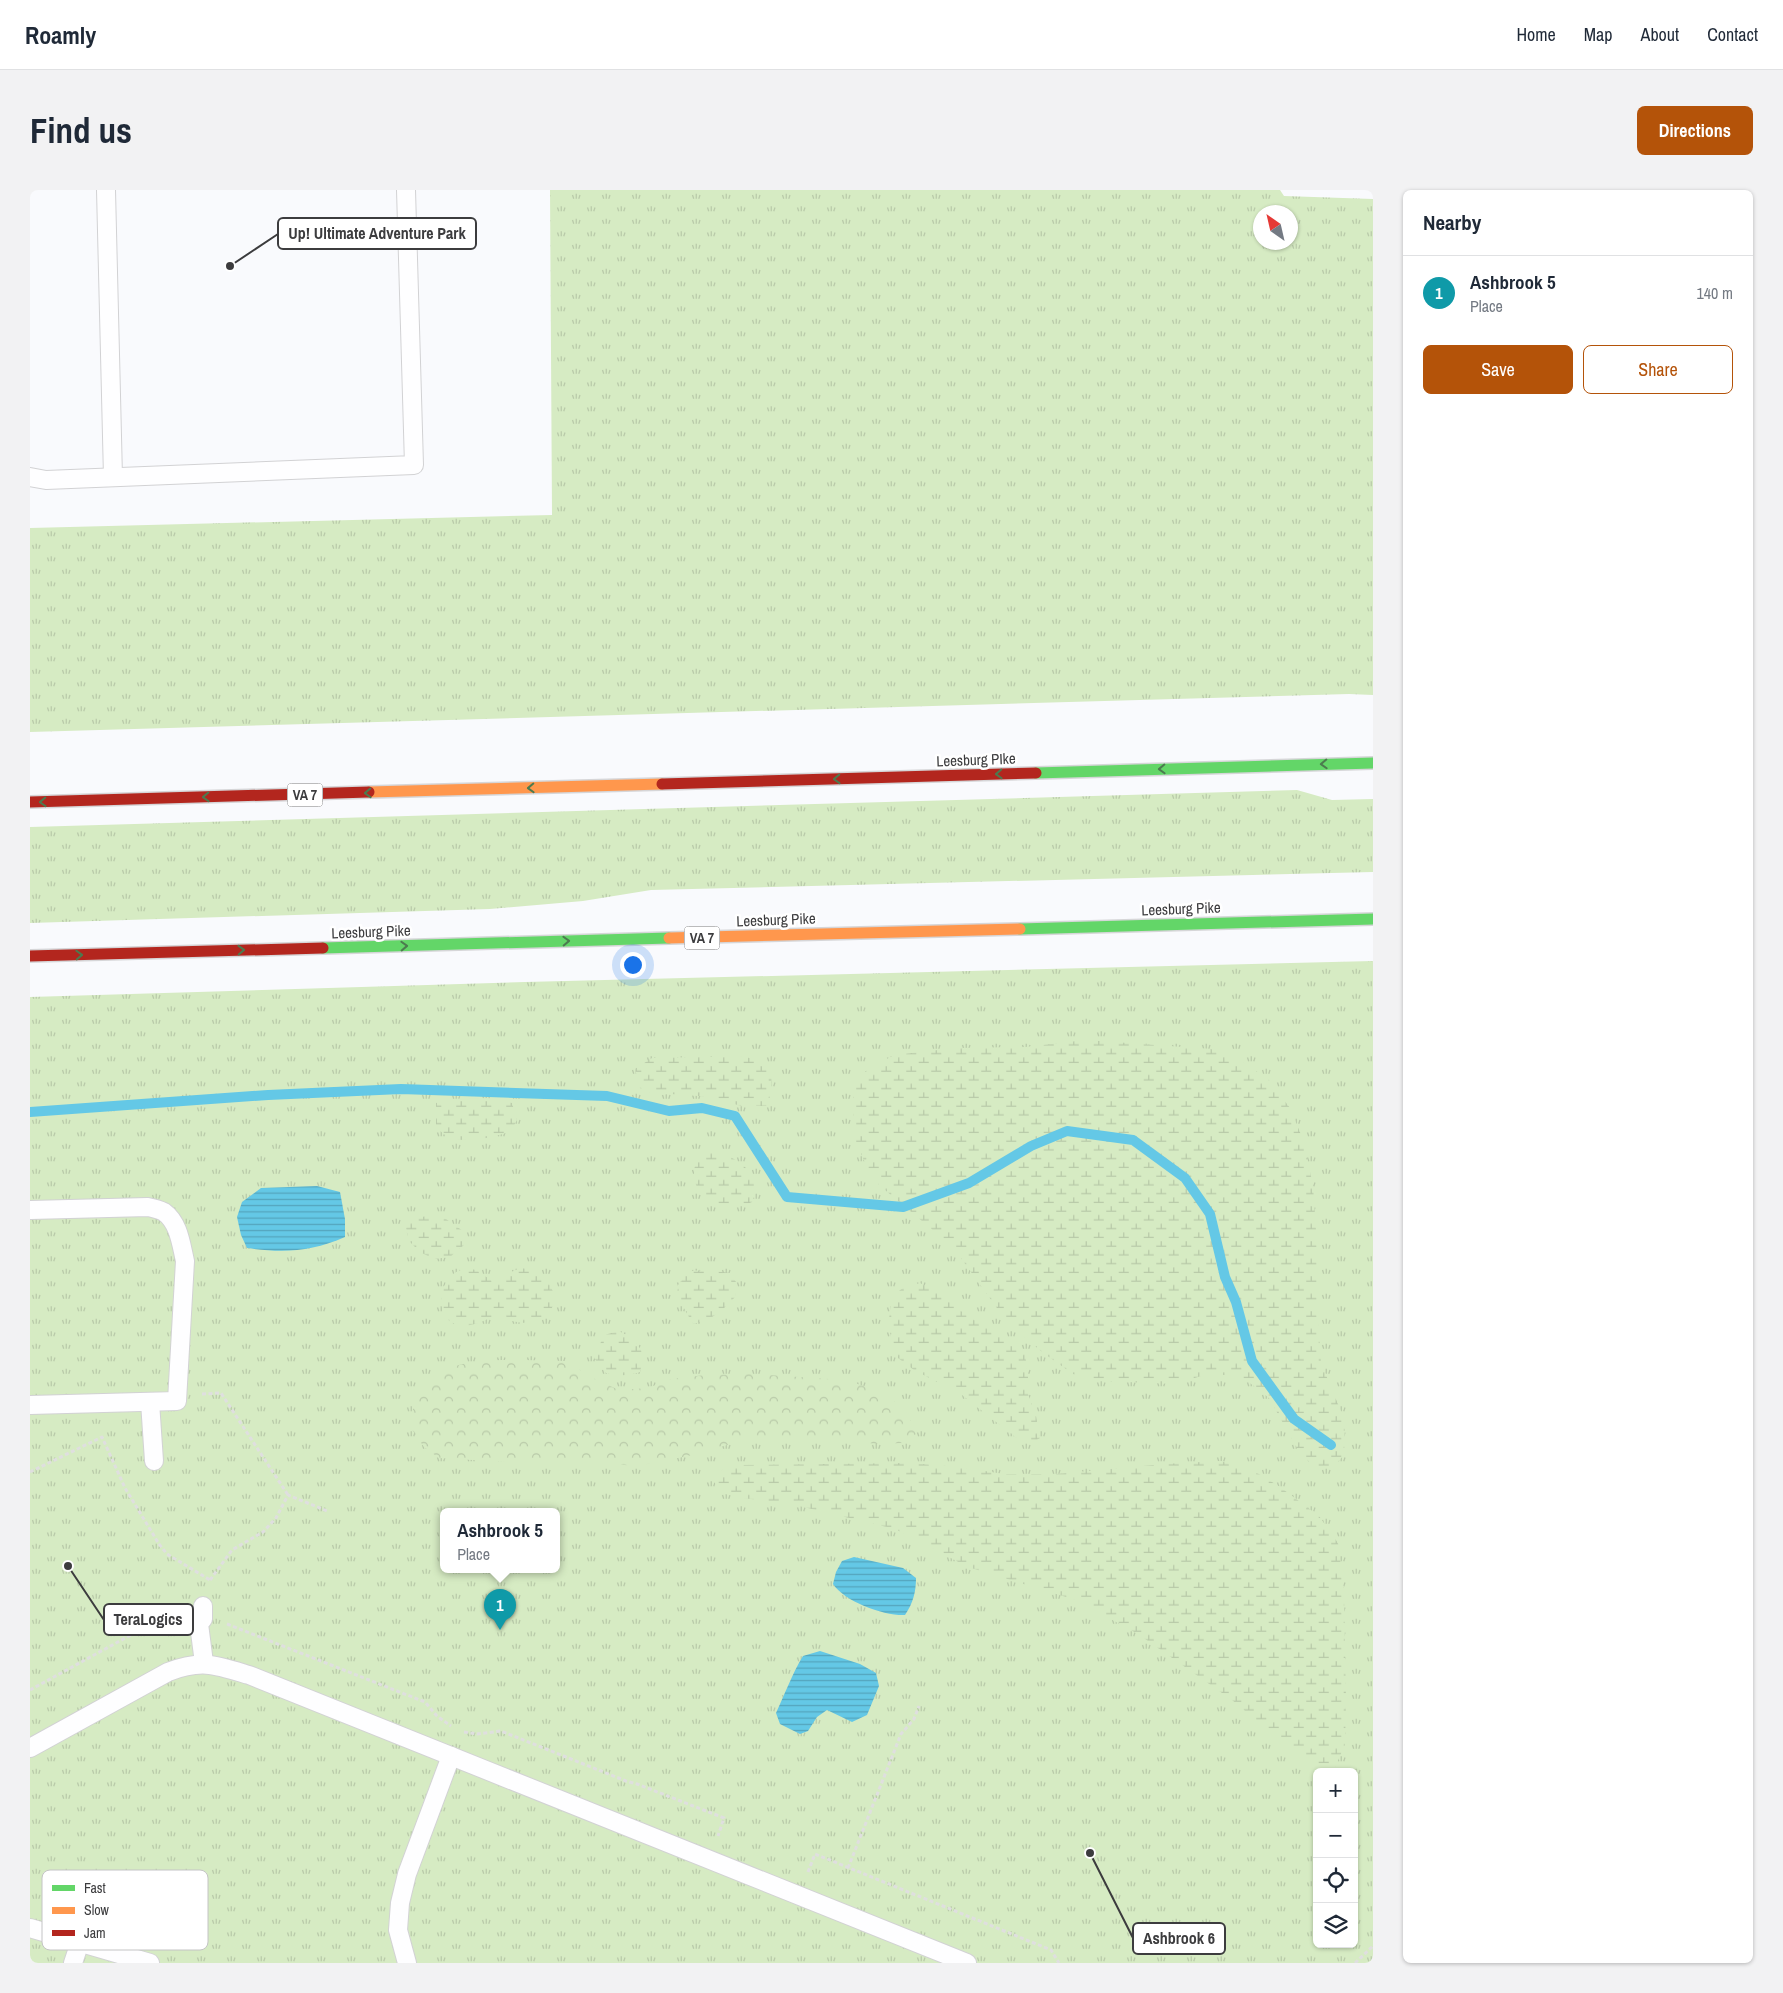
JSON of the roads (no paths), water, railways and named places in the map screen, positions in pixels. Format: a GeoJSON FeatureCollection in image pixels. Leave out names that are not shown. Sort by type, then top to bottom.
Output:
{"type":"FeatureCollection","features":[{"type":"Feature","properties":{"kind":"highway","name":"Leesburg PIke"},"geometry":{"type":"LineString","coordinates":[[30,802],[1373,763]]}},
{"type":"Feature","properties":{"kind":"highway","name":"Leesburg Pike"},"geometry":{"type":"LineString","coordinates":[[30,956],[1373,919]]}},
{"type":"Feature","properties":{"kind":"lane"},"geometry":{"type":"LineString","coordinates":[[106,190],[113,478]]}},
{"type":"Feature","properties":{"kind":"lane"},"geometry":{"type":"LineString","coordinates":[[30,477],[46,480],[414,466],[406,190]]}},
{"type":"Feature","properties":{"kind":"lane"},"geometry":{"type":"LineString","coordinates":[[30,1210],[148,1207],[164,1212],[175,1225],[181,1240],[185,1261],[177,1401],[30,1405]]}},
{"type":"Feature","properties":{"kind":"lane"},"geometry":{"type":"LineString","coordinates":[[150,1402],[154,1461]]}},
{"type":"Feature","properties":{"kind":"lane"},"geometry":{"type":"LineString","coordinates":[[203,1612],[199,1624],[204,1663]]}},
{"type":"Feature","properties":{"kind":"lane"},"geometry":{"type":"LineString","coordinates":[[30,1748],[168,1672],[184,1666],[204,1663],[249,1676],[968,1963]]}},
{"type":"Feature","properties":{"kind":"lane"},"geometry":{"type":"LineString","coordinates":[[407,1963],[398,1930],[400,1904],[407,1874],[451,1756]]}},
{"type":"Feature","properties":{"kind":"lane"},"geometry":{"type":"LineString","coordinates":[[74,1963],[78,1950]]}},
{"type":"Feature","properties":{"kind":"lane"},"geometry":{"type":"LineString","coordinates":[[107,1950],[150,1963]]}},
{"type":"Feature","properties":{"kind":"water"},"geometry":{"type":"Polygon","coordinates":[[[317,1186],[340,1192],[345,1219],[345,1237],[320,1246],[297,1250],[247,1248],[241,1235],[237,1217],[242,1202],[261,1188],[317,1186]]]}},
{"type":"Feature","properties":{"kind":"water"},"geometry":{"type":"Polygon","coordinates":[[[854,1557],[903,1568],[916,1578],[914,1597],[905,1615],[896,1615],[866,1607],[846,1597],[839,1591],[833,1584],[836,1572],[842,1561],[854,1557]]]}},
{"type":"Feature","properties":{"kind":"water"},"geometry":{"type":"Polygon","coordinates":[[[820,1651],[860,1664],[876,1673],[879,1686],[867,1715],[852,1722],[827,1710],[817,1717],[808,1731],[800,1734],[780,1724],[776,1713],[803,1656],[820,1651]]]}},
{"type":"Feature","properties":{"kind":"waterway"},"geometry":{"type":"LineString","coordinates":[[30,1112],[268,1095],[401,1089],[607,1096],[669,1111],[702,1108],[735,1116],[787,1197],[903,1207],[969,1183],[1031,1146],[1067,1131],[1133,1140],[1185,1178],[1210,1214],[1225,1277],[1236,1302],[1252,1361],[1294,1419],[1331,1445]]}},
{"type":"Feature","properties":{"kind":"place","name":"Up! Ultimate Adventure Park"},"geometry":{"type":"Point","coordinates":[230,266]}},
{"type":"Feature","properties":{"kind":"place","name":"TeraLogics"},"geometry":{"type":"Point","coordinates":[68,1566]}},
{"type":"Feature","properties":{"kind":"place","name":"Ashbrook 5"},"geometry":{"type":"Point","coordinates":[500,1630]}},
{"type":"Feature","properties":{"kind":"place","name":"Ashbrook 6"},"geometry":{"type":"Point","coordinates":[1090,1853]}}]}
